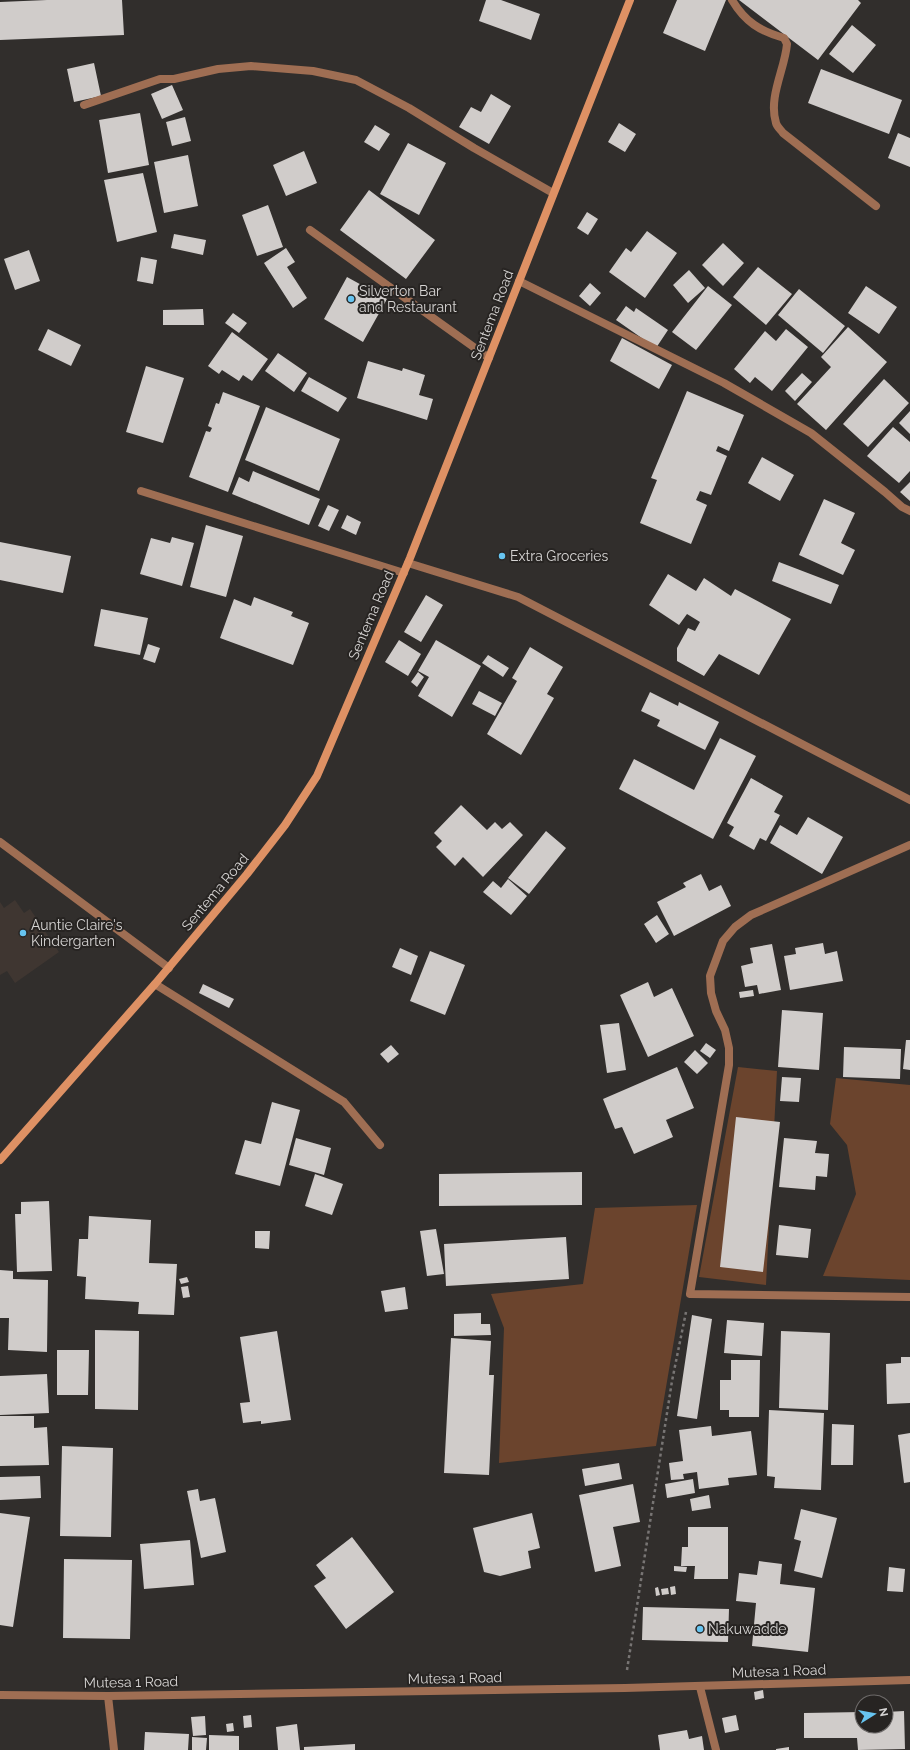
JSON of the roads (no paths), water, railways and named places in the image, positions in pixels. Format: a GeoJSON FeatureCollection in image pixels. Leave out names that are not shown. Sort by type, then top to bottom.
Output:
{"type":"FeatureCollection","features":[{"type":"Feature","properties":{"kind":"main road","name":"Sentema Road"},"geometry":{"type":"LineString","coordinates":[[0,1160],[169,968],[247,874],[285,825],[317,776],[404,573],[630,0]]}},
{"type":"Feature","properties":{"kind":"street"},"geometry":{"type":"LineString","coordinates":[[732,0],[741,14],[764,32],[784,38],[787,44],[776,93],[774,110],[776,124],[783,133],[876,206]]}},
{"type":"Feature","properties":{"kind":"street"},"geometry":{"type":"LineString","coordinates":[[84,105],[160,79],[174,79],[218,69],[251,66],[313,71],[356,80],[409,108],[474,148],[553,193]]}},
{"type":"Feature","properties":{"kind":"street"},"geometry":{"type":"LineString","coordinates":[[310,230],[489,358]]}},
{"type":"Feature","properties":{"kind":"street"},"geometry":{"type":"LineString","coordinates":[[519,281],[724,383],[811,433],[910,512]]}},
{"type":"Feature","properties":{"kind":"street"},"geometry":{"type":"LineString","coordinates":[[141,491],[404,573]]}},
{"type":"Feature","properties":{"kind":"street"},"geometry":{"type":"LineString","coordinates":[[408,563],[518,597],[910,800]]}},
{"type":"Feature","properties":{"kind":"street"},"geometry":{"type":"LineString","coordinates":[[0,842],[169,968]]}},
{"type":"Feature","properties":{"kind":"street"},"geometry":{"type":"LineString","coordinates":[[910,845],[751,915],[735,928],[723,941],[710,976],[711,993],[716,1011],[725,1030],[729,1048],[729,1065],[690,1294],[910,1297]]}},
{"type":"Feature","properties":{"kind":"street"},"geometry":{"type":"LineString","coordinates":[[155,984],[344,1102],[380,1145]]}},
{"type":"Feature","properties":{"kind":"street","name":"Mutesa 1 Road"},"geometry":{"type":"LineString","coordinates":[[0,1695],[108,1696],[624,1688],[910,1680]]}},
{"type":"Feature","properties":{"kind":"street"},"geometry":{"type":"LineString","coordinates":[[700,1686],[716,1750]]}},
{"type":"Feature","properties":{"kind":"street"},"geometry":{"type":"LineString","coordinates":[[108,1696],[114,1750]]}},
{"type":"Feature","properties":{"kind":"place","name":"Silverton Bar and Restaurant"},"geometry":{"type":"Point","coordinates":[351,299]}},
{"type":"Feature","properties":{"kind":"place","name":"Extra Groceries"},"geometry":{"type":"Point","coordinates":[502,556]}},
{"type":"Feature","properties":{"kind":"place","name":"Auntie Claire's Kindergarten"},"geometry":{"type":"Point","coordinates":[23,933]}},
{"type":"Feature","properties":{"kind":"place","name":"Nakuwadde"},"geometry":{"type":"Point","coordinates":[700,1629]}}]}
